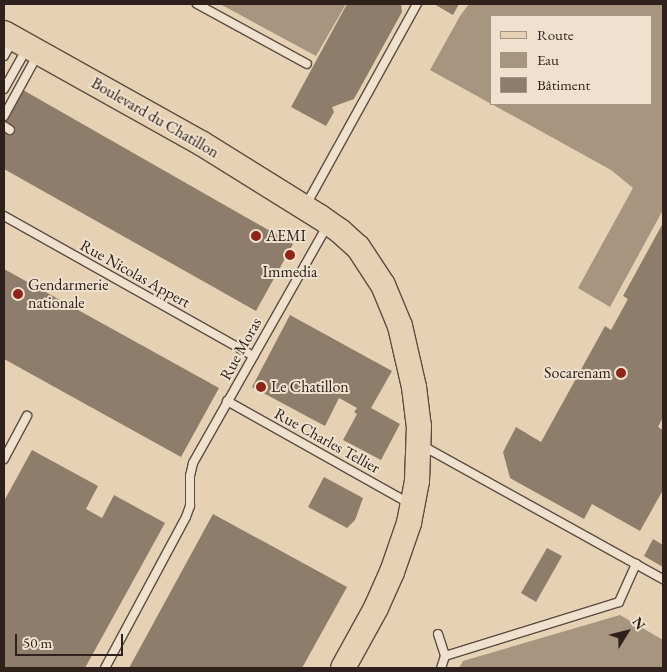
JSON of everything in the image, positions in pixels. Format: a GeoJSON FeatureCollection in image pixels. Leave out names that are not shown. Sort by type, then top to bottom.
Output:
{"type":"FeatureCollection","features":[{"type":"Feature","properties":{"kind":"main road","name":"Boulevard du Chatillon"},"geometry":{"type":"LineString","coordinates":[[18,45],[205,145],[305,207],[358,248],[373,268],[400,326],[414,386],[419,444],[413,505],[401,548],[387,585],[343,668]]}},
{"type":"Feature","properties":{"kind":"lane"},"geometry":{"type":"LineString","coordinates":[[197,4],[307,64]]}},
{"type":"Feature","properties":{"kind":"lane"},"geometry":{"type":"LineString","coordinates":[[305,207],[418,4]]}},
{"type":"Feature","properties":{"kind":"lane"},"geometry":{"type":"LineString","coordinates":[[4,89],[18,45]]}},
{"type":"Feature","properties":{"kind":"lane"},"geometry":{"type":"LineString","coordinates":[[4,116],[18,45]]}},
{"type":"Feature","properties":{"kind":"lane","name":"Rue Nicolas Appert"},"geometry":{"type":"LineString","coordinates":[[4,216],[253,356]]}},
{"type":"Feature","properties":{"kind":"lane","name":"Rue Moras"},"geometry":{"type":"LineString","coordinates":[[105,668],[188,512],[191,492],[190,476],[193,463],[328,223]]}},
{"type":"Feature","properties":{"kind":"lane","name":"Rue Charles Tellier"},"geometry":{"type":"LineString","coordinates":[[228,401],[413,505]]}},
{"type":"Feature","properties":{"kind":"lane"},"geometry":{"type":"LineString","coordinates":[[4,459],[27,416]]}},
{"type":"Feature","properties":{"kind":"lane"},"geometry":{"type":"LineString","coordinates":[[419,444],[663,578]]}},
{"type":"Feature","properties":{"kind":"lane"},"geometry":{"type":"LineString","coordinates":[[445,656],[620,602],[636,564]]}},
{"type":"Feature","properties":{"kind":"lane"},"geometry":{"type":"LineString","coordinates":[[438,634],[445,656],[441,668]]}},
{"type":"Feature","properties":{"kind":"water"},"geometry":{"type":"Polygon","coordinates":[[[220,4],[346,4],[316,56],[220,4]]]}},
{"type":"Feature","properties":{"kind":"water"},"geometry":{"type":"Polygon","coordinates":[[[469,4],[663,4],[663,210],[610,307],[578,288],[633,188],[611,170],[494,105],[652,105],[652,15],[490,15],[490,103],[430,70],[460,16],[469,4]]]}},
{"type":"Feature","properties":{"kind":"water"},"geometry":{"type":"Polygon","coordinates":[[[620,615],[663,640],[663,668],[459,668],[463,661],[620,615]]]}},
{"type":"Feature","properties":{"kind":"building"},"geometry":{"type":"Polygon","coordinates":[[[347,4],[401,4],[402,12],[354,99],[332,107],[334,112],[326,126],[291,107],[347,4]]]}},
{"type":"Feature","properties":{"kind":"building"},"geometry":{"type":"Polygon","coordinates":[[[434,4],[459,4],[453,15],[434,4]]]}},
{"type":"Feature","properties":{"kind":"building"},"geometry":{"type":"Polygon","coordinates":[[[23,90],[293,244],[256,311],[4,169],[4,124],[23,90]]]}},
{"type":"Feature","properties":{"kind":"building","name":"Socarenam"},"geometry":{"type":"Polygon","coordinates":[[[663,223],[663,417],[658,427],[663,430],[663,490],[640,531],[592,504],[584,519],[510,478],[503,452],[516,427],[541,442],[605,326],[611,330],[628,299],[623,296],[663,223]]]}},
{"type":"Feature","properties":{"kind":"building"},"geometry":{"type":"Polygon","coordinates":[[[4,269],[219,388],[181,457],[4,359],[4,269]]]}},
{"type":"Feature","properties":{"kind":"building"},"geometry":{"type":"Polygon","coordinates":[[[290,315],[392,371],[371,408],[400,424],[381,460],[343,440],[357,414],[354,412],[357,408],[339,398],[325,426],[252,387],[290,315]]]}},
{"type":"Feature","properties":{"kind":"building"},"geometry":{"type":"Polygon","coordinates":[[[32,450],[98,486],[86,509],[102,518],[114,495],[165,523],[85,668],[4,668],[4,501],[32,450]]]}},
{"type":"Feature","properties":{"kind":"building"},"geometry":{"type":"Polygon","coordinates":[[[324,477],[363,498],[355,520],[347,528],[308,507],[324,477]]]}},
{"type":"Feature","properties":{"kind":"building"},"geometry":{"type":"Polygon","coordinates":[[[213,514],[347,587],[302,668],[129,668],[213,514]]]}},
{"type":"Feature","properties":{"kind":"building"},"geometry":{"type":"Polygon","coordinates":[[[653,539],[663,545],[663,567],[644,556],[653,539]]]}},
{"type":"Feature","properties":{"kind":"building"},"geometry":{"type":"Polygon","coordinates":[[[547,548],[562,556],[536,602],[521,593],[547,548]]]}},
{"type":"Feature","properties":{"kind":"place","name":"AEMI"},"geometry":{"type":"Point","coordinates":[256,236]}},
{"type":"Feature","properties":{"kind":"place","name":"Immedia"},"geometry":{"type":"Point","coordinates":[290,255]}},
{"type":"Feature","properties":{"kind":"place","name":"Gendarmerie nationale"},"geometry":{"type":"Point","coordinates":[18,294]}},
{"type":"Feature","properties":{"kind":"place","name":"Socarenam"},"geometry":{"type":"Point","coordinates":[621,373]}},
{"type":"Feature","properties":{"kind":"place","name":"Le Chatillon"},"geometry":{"type":"Point","coordinates":[261,387]}}]}
